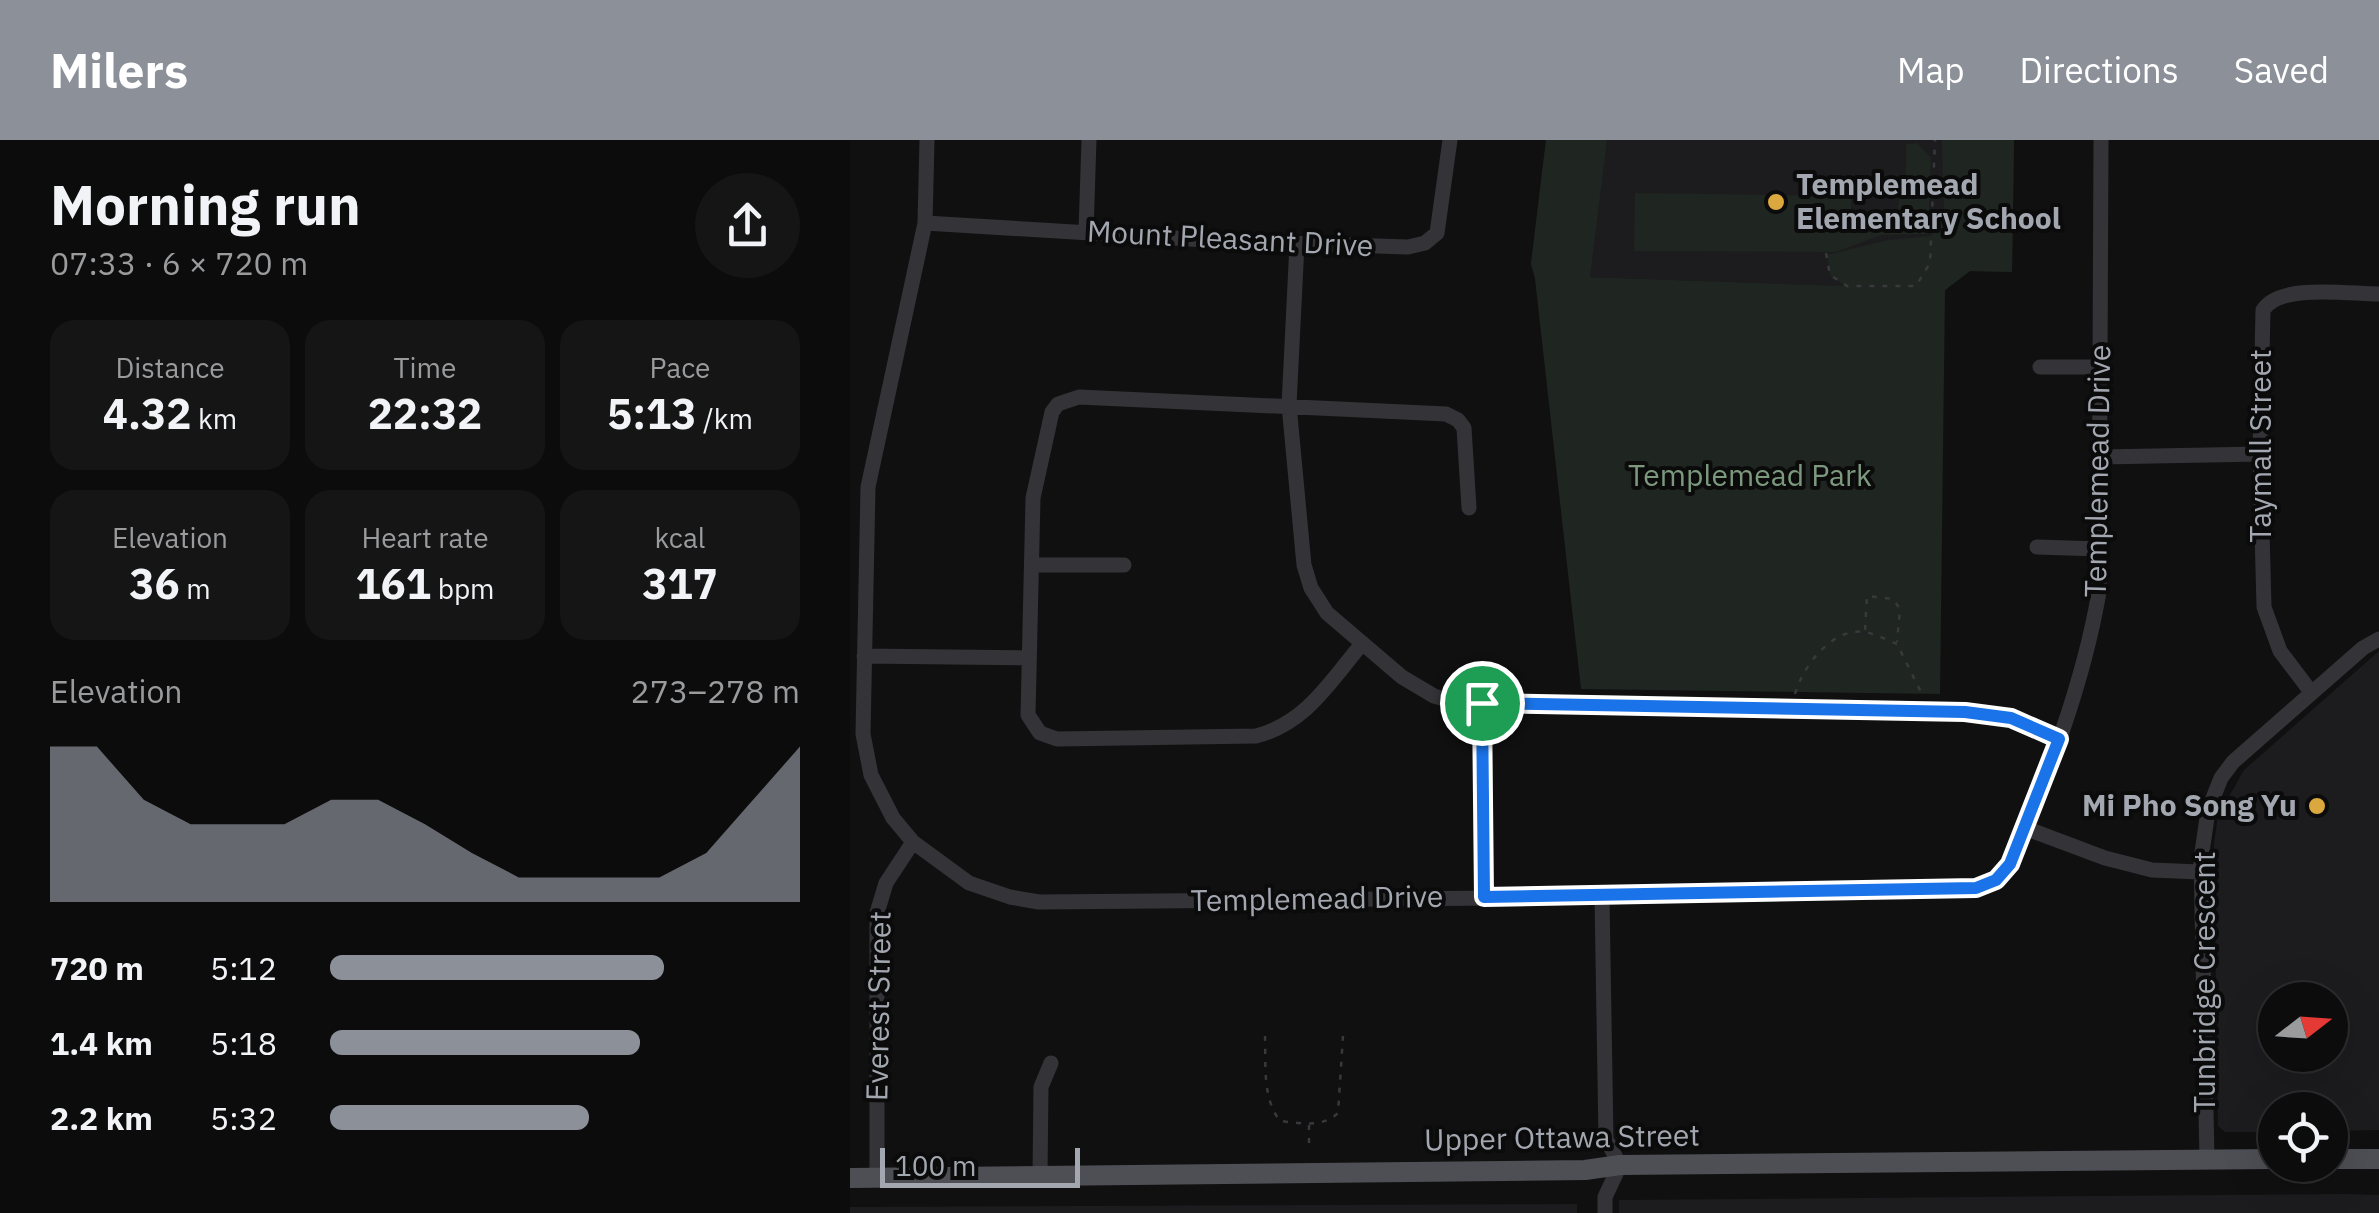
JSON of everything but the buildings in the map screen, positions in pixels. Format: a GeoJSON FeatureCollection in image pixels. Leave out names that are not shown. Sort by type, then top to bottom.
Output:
{"type":"FeatureCollection","features":[{"type":"Feature","properties":{"kind":"main road"},"geometry":{"type":"LineString","coordinates":[[2348,1159],[2379,1159]]}},
{"type":"Feature","properties":{"kind":"main road","name":"Upper Ottawa Street"},"geometry":{"type":"LineString","coordinates":[[850,1178],[1585,1170],[1620,1165],[2258,1160]]}},
{"type":"Feature","properties":{"kind":"street","name":"Templemead Drive"},"geometry":{"type":"LineString","coordinates":[[927,140],[926,224],[868,487],[862,734],[871,775],[893,818],[913,842],[969,883],[1039,902],[1602,897],[1976,888],[1996,880],[2010,864],[2059,739],[2091,640],[2100,592],[2101,140]]}},
{"type":"Feature","properties":{"kind":"street"},"geometry":{"type":"LineString","coordinates":[[1086,232],[1089,140]]}},
{"type":"Feature","properties":{"kind":"street","name":"Mount Pleasant Drive"},"geometry":{"type":"LineString","coordinates":[[926,224],[1408,247],[1425,244],[1436,232],[1450,140]]}},
{"type":"Feature","properties":{"kind":"street"},"geometry":{"type":"LineString","coordinates":[[1297,244],[1290,407],[1308,577],[1327,613],[1417,688],[1452,701],[1482,703],[1925,710],[1999,716],[2059,739]]}},
{"type":"Feature","properties":{"kind":"street","name":"Taymall Street"},"geometry":{"type":"LineString","coordinates":[[2311,692],[2280,651],[2264,607],[2261,320],[2269,300],[2291,293],[2379,294]]}},
{"type":"Feature","properties":{"kind":"street"},"geometry":{"type":"LineString","coordinates":[[2040,367],[2100,368]]}},
{"type":"Feature","properties":{"kind":"street"},"geometry":{"type":"LineString","coordinates":[[1361,644],[1304,714],[1282,728],[1256,736],[1047,737],[1033,727],[1028,715],[1033,498],[1048,423],[1058,404],[1078,398],[1437,412],[1452,416],[1464,428],[1469,508]]}},
{"type":"Feature","properties":{"kind":"street"},"geometry":{"type":"LineString","coordinates":[[2100,457],[2260,454]]}},
{"type":"Feature","properties":{"kind":"street"},"geometry":{"type":"LineString","coordinates":[[850,486],[868,487]]}},
{"type":"Feature","properties":{"kind":"street"},"geometry":{"type":"LineString","coordinates":[[2037,547],[2100,548]]}},
{"type":"Feature","properties":{"kind":"street"},"geometry":{"type":"LineString","coordinates":[[1032,566],[1124,565]]}},
{"type":"Feature","properties":{"kind":"street","name":"Tunbridge Crescent"},"geometry":{"type":"LineString","coordinates":[[2207,1160],[2200,872],[2208,811],[2221,778],[2233,762],[2363,648],[2379,639]]}},
{"type":"Feature","properties":{"kind":"street"},"geometry":{"type":"LineString","coordinates":[[864,656],[1029,658]]}},
{"type":"Feature","properties":{"kind":"street"},"geometry":{"type":"LineString","coordinates":[[1482,703],[1484,897]]}},
{"type":"Feature","properties":{"kind":"street"},"geometry":{"type":"LineString","coordinates":[[2026,828],[2105,858],[2152,870],[2200,872]]}},
{"type":"Feature","properties":{"kind":"street","name":"Everest Street"},"geometry":{"type":"LineString","coordinates":[[877,1178],[877,912],[886,883],[913,842]]}},
{"type":"Feature","properties":{"kind":"street"},"geometry":{"type":"LineString","coordinates":[[1602,897],[1606,1140],[1620,1165],[1605,1197],[1604,1213]]}},
{"type":"Feature","properties":{"kind":"street"},"geometry":{"type":"LineString","coordinates":[[1040,1175],[1041,1087],[1051,1064]]}},
{"type":"Feature","properties":{"kind":"path"},"geometry":{"type":"LineString","coordinates":[[1826,253],[1830,275],[1846,286],[1916,286],[1930,263],[1935,140]]}},
{"type":"Feature","properties":{"kind":"path"},"geometry":{"type":"LineString","coordinates":[[1865,632],[1867,596],[1893,599],[1900,609],[1897,644],[1916,678],[1925,710]]}},
{"type":"Feature","properties":{"kind":"path"},"geometry":{"type":"LineString","coordinates":[[1792,707],[1798,681],[1820,652],[1851,632],[1865,632],[1897,644]]}},
{"type":"Feature","properties":{"kind":"path"},"geometry":{"type":"LineString","coordinates":[[1265,1036],[1268,1093],[1273,1111],[1280,1120],[1309,1124],[1330,1120],[1338,1113],[1343,1036]]}},
{"type":"Feature","properties":{"kind":"path"},"geometry":{"type":"LineString","coordinates":[[1309,1124],[1310,1143]]}},
{"type":"Feature","properties":{"kind":"shaded area","name":"Templemead Elementary School"},"geometry":{"type":"Polygon","coordinates":[[[1546,140],[2014,140],[2012,272],[1970,271],[1945,290],[1589,277],[1531,264],[1546,140]]]}},
{"type":"Feature","properties":{"kind":"shaded area"},"geometry":{"type":"Polygon","coordinates":[[[2379,651],[2379,1130],[2348,1131],[2348,1092],[2258,1092],[2258,1132],[2225,1132],[2218,1126],[2214,844],[2218,816],[2244,770],[2379,651]]]}},
{"type":"Feature","properties":{"kind":"shaded area"},"geometry":{"type":"Polygon","coordinates":[[[2379,1195],[2379,1213],[1619,1213],[1619,1200],[2379,1195]]]}},
{"type":"Feature","properties":{"kind":"shaded area"},"geometry":{"type":"Polygon","coordinates":[[[1577,1204],[1577,1213],[850,1213],[850,1207],[1577,1204]]]}},
{"type":"Feature","properties":{"kind":"green space","name":"Templemead Park"},"geometry":{"type":"Polygon","coordinates":[[[1546,140],[1607,140],[1590,277],[1845,286],[1830,275],[1827,255],[1888,240],[1931,236],[1944,212],[1942,140],[2014,140],[2012,272],[1970,271],[1945,290],[1940,694],[1581,689],[1531,264],[1546,140]]]}},
{"type":"Feature","properties":{"kind":"green space"},"geometry":{"type":"Polygon","coordinates":[[[1917,143],[1931,158],[1928,234],[1881,235],[1836,252],[1634,251],[1635,193],[1851,196],[1851,216],[1898,216],[1899,197],[1906,195],[1906,144],[1917,143]]]}},
{"type":"Feature","properties":{"kind":"place","name":"Templemead Elementary School"},"geometry":{"type":"Point","coordinates":[1776,202]}},
{"type":"Feature","properties":{"kind":"place","name":"Mi Pho Song Yu"},"geometry":{"type":"Point","coordinates":[2317,806]}},
{"type":"Feature","properties":{"kind":"route"},"geometry":{"type":"LineString","coordinates":[[1482,703],[1965,712],[2011,718],[2059,739],[2010,864],[1996,880],[1976,888],[1484,897],[1482,703]]}}]}
